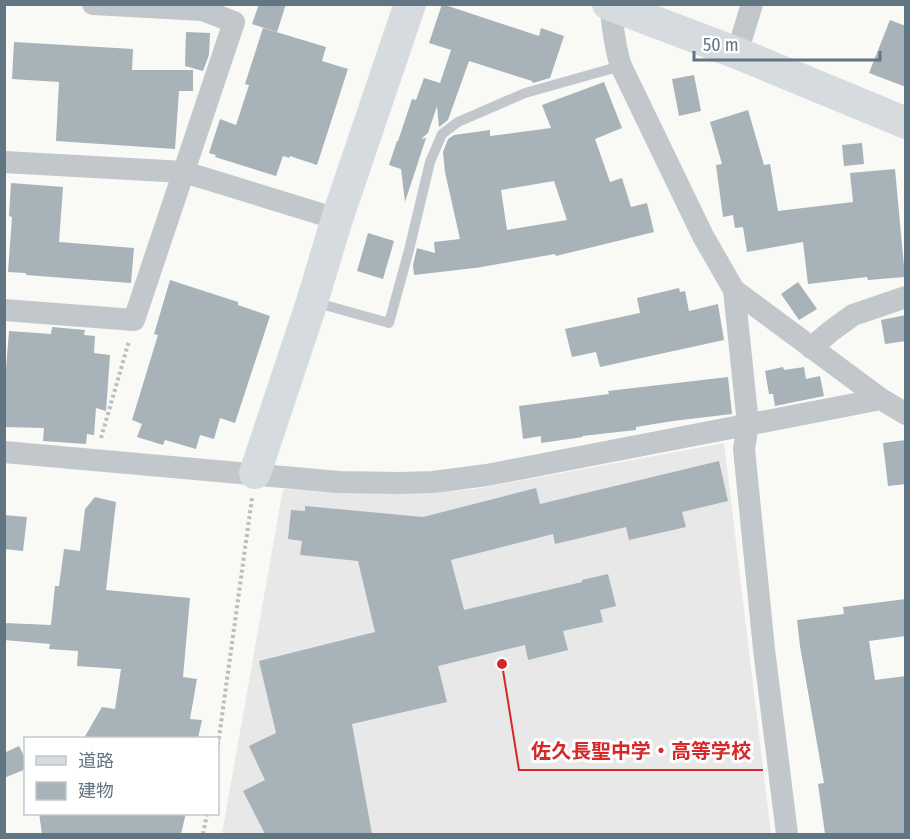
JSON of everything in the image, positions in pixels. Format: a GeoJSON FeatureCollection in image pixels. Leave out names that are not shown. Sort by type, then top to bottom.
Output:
{"type":"FeatureCollection","features":[{"type":"Feature","properties":{"kind":"street"},"geometry":{"type":"LineString","coordinates":[[4,310],[134,320],[234,22],[202,10],[93,4]]}},
{"type":"Feature","properties":{"kind":"street"},"geometry":{"type":"LineString","coordinates":[[255,473],[410,4]]}},
{"type":"Feature","properties":{"kind":"street"},"geometry":{"type":"LineString","coordinates":[[736,53],[752,4]]}},
{"type":"Feature","properties":{"kind":"street"},"geometry":{"type":"LineString","coordinates":[[906,123],[736,53],[609,5],[621,66],[703,236],[734,290],[881,399],[906,414]]}},
{"type":"Feature","properties":{"kind":"street"},"geometry":{"type":"LineString","coordinates":[[4,162],[184,172],[338,219]]}},
{"type":"Feature","properties":{"kind":"street"},"geometry":{"type":"LineString","coordinates":[[734,290],[748,424],[744,449],[764,649],[787,834]]}},
{"type":"Feature","properties":{"kind":"street"},"geometry":{"type":"LineString","coordinates":[[811,348],[854,315],[906,297]]}},
{"type":"Feature","properties":{"kind":"street"},"geometry":{"type":"LineString","coordinates":[[4,452],[372,483],[434,482],[487,475],[881,399]]}},
{"type":"Feature","properties":{"kind":"lane"},"geometry":{"type":"LineString","coordinates":[[312,302],[389,323],[430,162],[442,134],[458,122],[525,93],[621,66]]}},
{"type":"Feature","properties":{"kind":"path"},"geometry":{"type":"LineString","coordinates":[[95,460],[134,320]]}},
{"type":"Feature","properties":{"kind":"path"},"geometry":{"type":"LineString","coordinates":[[219,738],[255,473]]}},
{"type":"Feature","properties":{"kind":"path"},"geometry":{"type":"LineString","coordinates":[[202,834],[207,815]]}},
{"type":"Feature","properties":{"kind":"shaded area"},"geometry":{"type":"Polygon","coordinates":[[[724,443],[771,834],[222,834],[283,489],[409,494],[475,489],[724,443]]]}},
{"type":"Feature","properties":{"kind":"building"},"geometry":{"type":"Polygon","coordinates":[[[259,4],[286,4],[277,32],[252,24],[259,4]]]}},
{"type":"Feature","properties":{"kind":"building"},"geometry":{"type":"Polygon","coordinates":[[[442,4],[539,36],[541,28],[564,36],[550,78],[533,83],[469,61],[448,120],[439,127],[437,106],[428,133],[421,139],[426,138],[405,202],[401,169],[389,165],[412,99],[416,100],[424,78],[440,83],[451,50],[429,43],[442,4]]]}},
{"type":"Feature","properties":{"kind":"building"},"geometry":{"type":"Polygon","coordinates":[[[890,20],[906,26],[906,87],[869,73],[890,20]]]}},
{"type":"Feature","properties":{"kind":"building"},"geometry":{"type":"Polygon","coordinates":[[[263,28],[326,47],[322,61],[348,69],[317,165],[283,156],[276,176],[215,157],[216,155],[209,153],[220,119],[236,125],[249,85],[245,84],[263,28]]]}},
{"type":"Feature","properties":{"kind":"building"},"geometry":{"type":"Polygon","coordinates":[[[186,32],[210,33],[209,55],[203,71],[185,66],[186,32]]]}},
{"type":"Feature","properties":{"kind":"building"},"geometry":{"type":"Polygon","coordinates":[[[14,42],[133,49],[132,70],[193,70],[193,91],[179,91],[175,149],[56,141],[59,82],[12,79],[14,42]]]}},
{"type":"Feature","properties":{"kind":"building"},"geometry":{"type":"Polygon","coordinates":[[[694,75],[701,111],[679,116],[672,79],[694,75]]]}},
{"type":"Feature","properties":{"kind":"building"},"geometry":{"type":"Polygon","coordinates":[[[604,82],[622,128],[595,139],[610,182],[622,178],[631,207],[647,203],[654,232],[556,256],[555,254],[481,267],[483,267],[414,275],[413,265],[417,248],[435,253],[434,242],[460,239],[445,172],[443,152],[448,139],[454,135],[490,130],[490,136],[551,128],[542,105],[604,82]],[[554,181],[501,190],[507,230],[567,220],[554,181]]]}},
{"type":"Feature","properties":{"kind":"building"},"geometry":{"type":"Polygon","coordinates":[[[748,110],[764,165],[770,164],[778,211],[853,202],[850,173],[895,169],[905,277],[868,280],[867,277],[808,284],[803,242],[747,252],[743,227],[735,228],[733,215],[723,217],[716,165],[722,164],[710,122],[748,110]]]}},
{"type":"Feature","properties":{"kind":"building"},"geometry":{"type":"Polygon","coordinates":[[[862,143],[864,164],[844,166],[842,145],[862,143]]]}},
{"type":"Feature","properties":{"kind":"building"},"geometry":{"type":"Polygon","coordinates":[[[11,183],[63,187],[59,242],[134,248],[131,283],[8,272],[12,217],[9,216],[11,183]]]}},
{"type":"Feature","properties":{"kind":"building"},"geometry":{"type":"Polygon","coordinates":[[[368,233],[394,241],[383,279],[357,271],[368,233]]]}},
{"type":"Feature","properties":{"kind":"building"},"geometry":{"type":"Polygon","coordinates":[[[170,280],[238,302],[238,305],[270,316],[235,423],[220,418],[214,439],[200,435],[196,449],[165,440],[163,445],[137,437],[142,424],[132,420],[158,335],[154,334],[170,280]]]}},
{"type":"Feature","properties":{"kind":"building"},"geometry":{"type":"Polygon","coordinates":[[[798,282],[817,309],[799,320],[781,294],[798,282]]]}},
{"type":"Feature","properties":{"kind":"building"},"geometry":{"type":"Polygon","coordinates":[[[679,288],[680,292],[685,291],[689,311],[718,304],[724,340],[600,367],[596,352],[572,357],[565,329],[640,313],[637,298],[679,288]]]}},
{"type":"Feature","properties":{"kind":"building"},"geometry":{"type":"Polygon","coordinates":[[[906,315],[906,341],[885,344],[881,320],[906,315]]]}},
{"type":"Feature","properties":{"kind":"building"},"geometry":{"type":"Polygon","coordinates":[[[52,327],[85,330],[84,335],[95,336],[94,353],[110,355],[106,411],[96,408],[94,435],[87,434],[86,444],[43,441],[44,428],[4,427],[9,331],[51,334],[52,327]]]}},
{"type":"Feature","properties":{"kind":"building"},"geometry":{"type":"Polygon","coordinates":[[[783,367],[784,370],[804,367],[806,379],[820,376],[824,396],[775,406],[773,394],[769,394],[765,371],[783,367]]]}},
{"type":"Feature","properties":{"kind":"building"},"geometry":{"type":"Polygon","coordinates":[[[728,377],[732,414],[673,421],[636,427],[636,430],[541,443],[541,436],[523,439],[519,406],[609,394],[608,391],[728,377]]]}},
{"type":"Feature","properties":{"kind":"building"},"geometry":{"type":"Polygon","coordinates":[[[906,440],[906,484],[888,486],[883,443],[906,440]]]}},
{"type":"Feature","properties":{"kind":"building"},"geometry":{"type":"Polygon","coordinates":[[[719,461],[728,501],[682,512],[686,527],[629,540],[626,527],[555,544],[553,534],[451,560],[464,610],[608,574],[616,606],[600,610],[603,622],[563,631],[568,650],[528,660],[525,645],[438,666],[447,702],[352,724],[372,834],[265,834],[243,791],[265,780],[249,746],[276,733],[259,661],[375,632],[358,561],[300,555],[302,541],[288,539],[291,510],[305,511],[305,506],[423,517],[536,488],[540,504],[719,461]]]}},
{"type":"Feature","properties":{"kind":"building"},"geometry":{"type":"Polygon","coordinates":[[[95,497],[116,502],[106,590],[190,598],[183,677],[197,679],[190,719],[202,720],[198,737],[85,737],[102,707],[115,709],[121,669],[77,666],[78,651],[49,649],[50,644],[4,640],[4,623],[51,625],[55,586],[59,586],[64,549],[80,551],[85,509],[95,497]]]}},
{"type":"Feature","properties":{"kind":"building"},"geometry":{"type":"Polygon","coordinates":[[[4,515],[27,517],[23,551],[4,549],[4,515]]]}},
{"type":"Feature","properties":{"kind":"building"},"geometry":{"type":"Polygon","coordinates":[[[906,599],[906,636],[869,641],[875,680],[906,676],[906,834],[825,834],[818,784],[824,783],[797,620],[844,614],[843,607],[906,599]]]}},
{"type":"Feature","properties":{"kind":"building"},"geometry":{"type":"Polygon","coordinates":[[[19,746],[24,756],[24,770],[4,778],[4,753],[19,746]]]}},
{"type":"Feature","properties":{"kind":"building"},"geometry":{"type":"Polygon","coordinates":[[[39,815],[186,815],[181,834],[42,834],[39,815]]]}},
{"type":"Feature","properties":{"kind":"place","name":"佐久長聖中学・高等学校"},"geometry":{"type":"Point","coordinates":[502,664]}}]}
